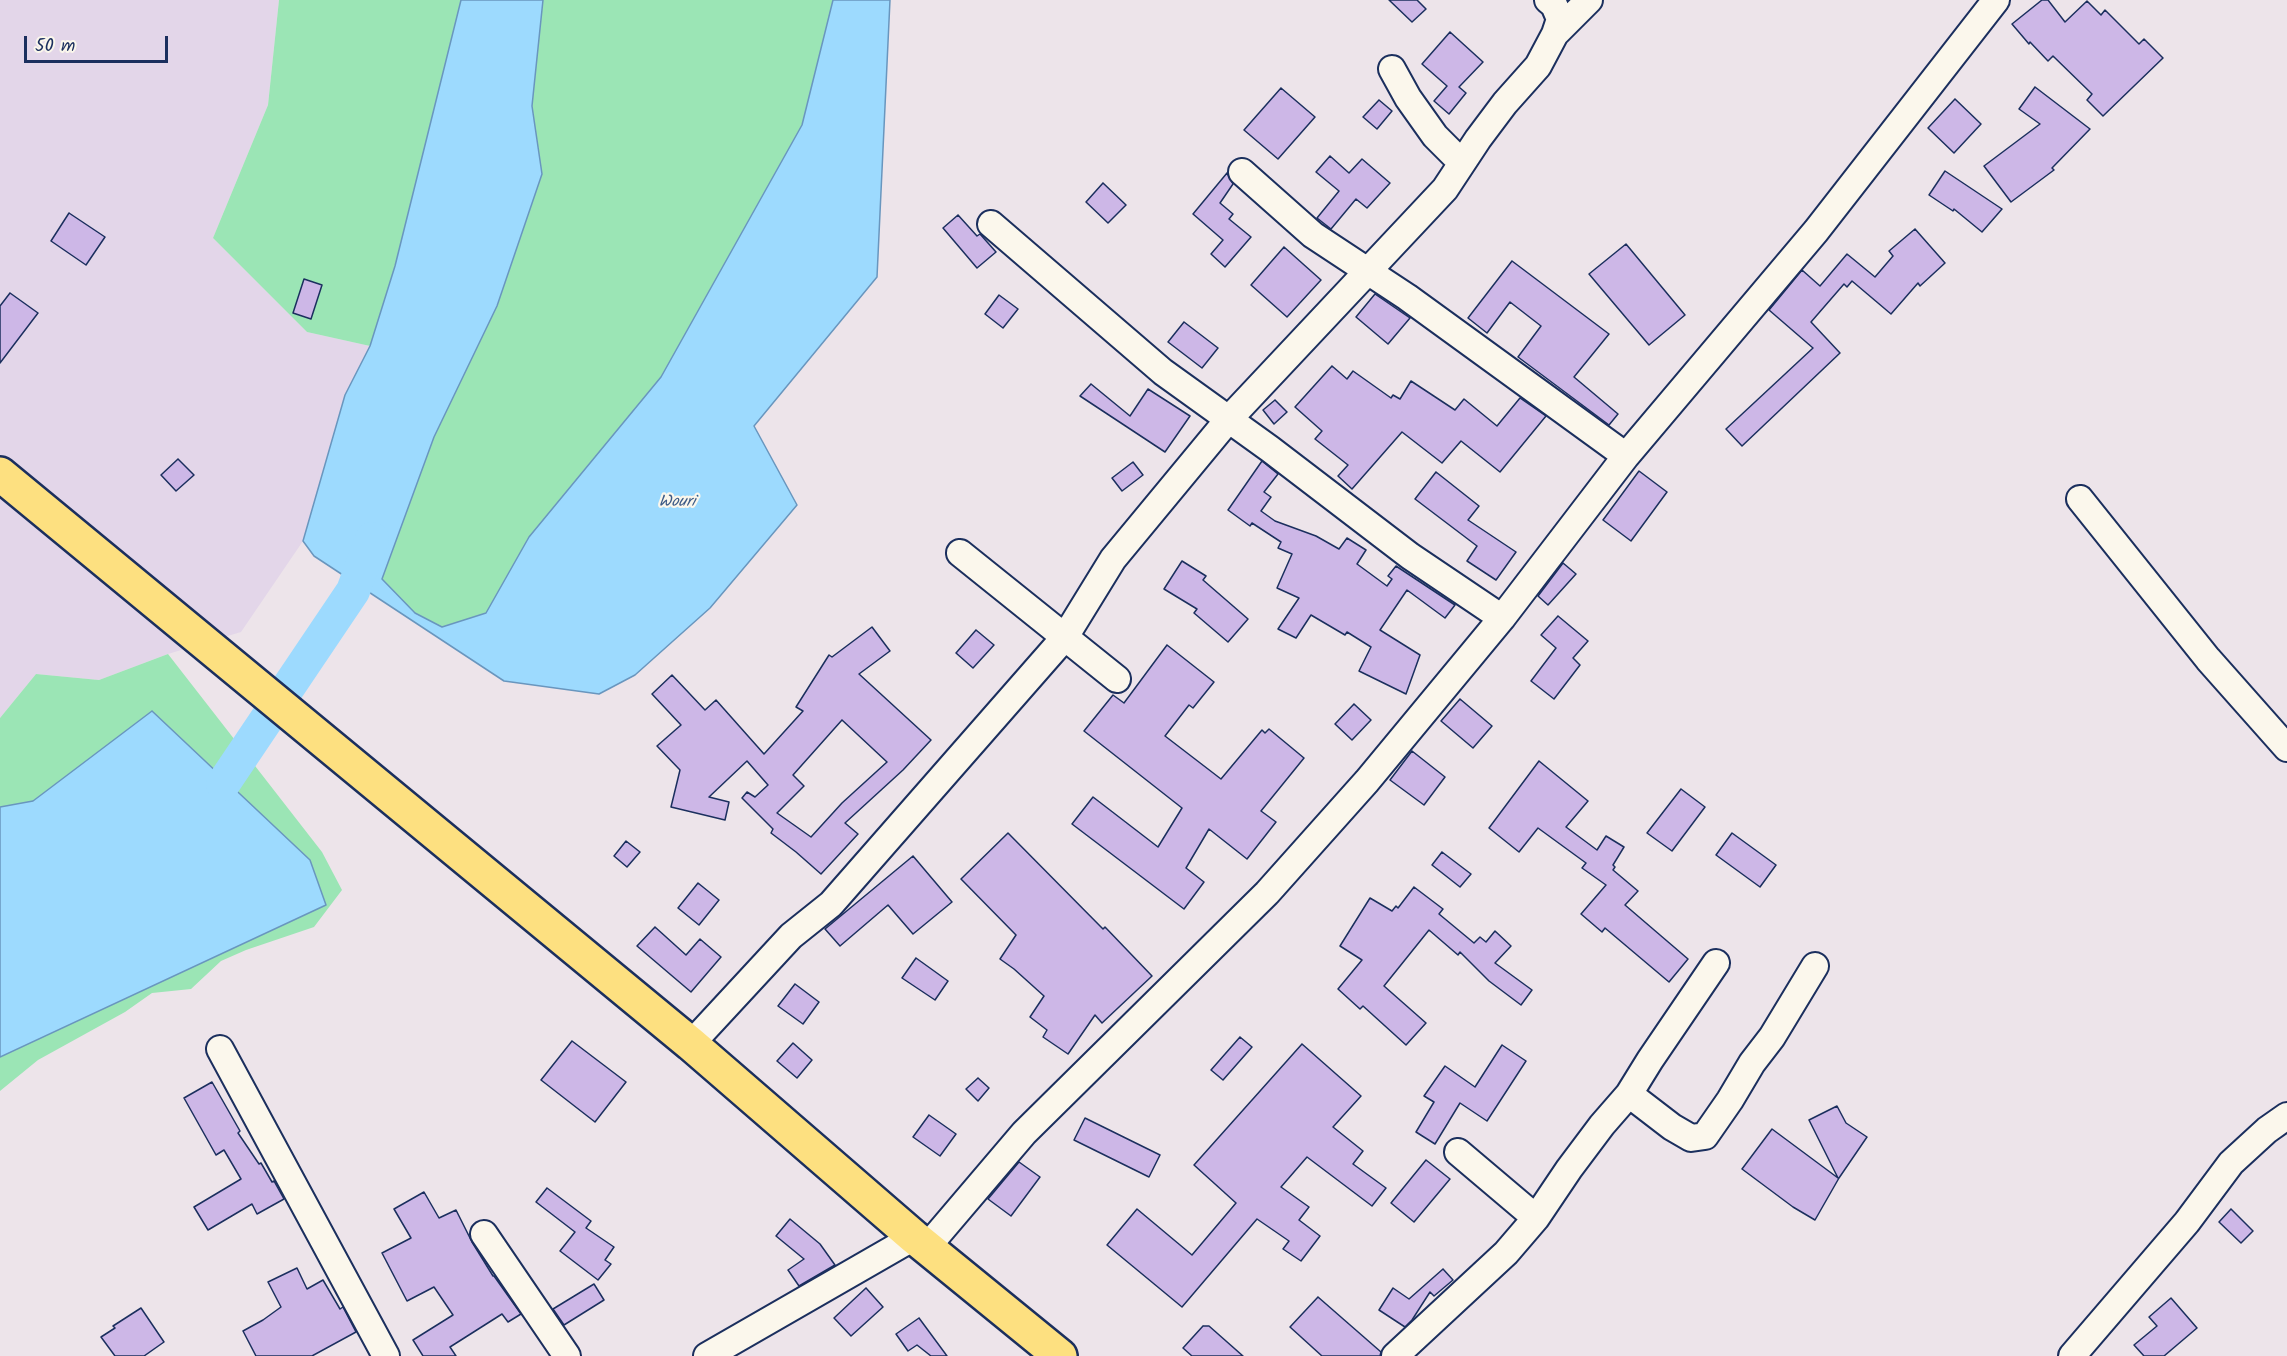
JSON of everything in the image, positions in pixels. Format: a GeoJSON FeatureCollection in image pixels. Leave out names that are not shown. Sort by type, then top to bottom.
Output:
{"type":"FeatureCollection","features":[{"type":"Feature","properties":{"kind":"highway"},"geometry":{"type":"LineString","coordinates":[[0,474],[691,1044],[920,1242],[1058,1355]]}},
{"type":"Feature","properties":{"kind":"street"},"geometry":{"type":"LineString","coordinates":[[691,1044],[791,936],[831,904],[1065,637],[1113,559],[1228,420],[1445,189],[1505,103],[1538,66],[1555,34],[1560,19],[1554,5],[1548,0]]}},
{"type":"Feature","properties":{"kind":"street"},"geometry":{"type":"LineString","coordinates":[[1555,34],[1589,0]]}},
{"type":"Feature","properties":{"kind":"street"},"geometry":{"type":"LineString","coordinates":[[707,1356],[920,1242],[1023,1133],[1267,893],[1367,781],[1502,618],[1626,456],[1816,231],[1996,0]]}},
{"type":"Feature","properties":{"kind":"street"},"geometry":{"type":"LineString","coordinates":[[1392,69],[1408,98],[1435,136],[1462,163]]}},
{"type":"Feature","properties":{"kind":"street"},"geometry":{"type":"LineString","coordinates":[[1242,172],[1313,235],[1370,271],[1626,456]]}},
{"type":"Feature","properties":{"kind":"street"},"geometry":{"type":"LineString","coordinates":[[991,224],[1138,352],[1410,556],[1502,618]]}},
{"type":"Feature","properties":{"kind":"street"},"geometry":{"type":"LineString","coordinates":[[2080,499],[2208,658],[2287,748]]}},
{"type":"Feature","properties":{"kind":"street"},"geometry":{"type":"LineString","coordinates":[[960,553],[1118,679]]}},
{"type":"Feature","properties":{"kind":"street"},"geometry":{"type":"LineString","coordinates":[[1395,1356],[1506,1253],[1536,1218],[1602,1125],[1629,1094],[1716,963]]}},
{"type":"Feature","properties":{"kind":"street"},"geometry":{"type":"LineString","coordinates":[[1629,1094],[1672,1127],[1691,1138],[1705,1136],[1752,1063],[1772,1037],[1815,966]]}},
{"type":"Feature","properties":{"kind":"street"},"geometry":{"type":"LineString","coordinates":[[220,1049],[386,1356]]}},
{"type":"Feature","properties":{"kind":"street"},"geometry":{"type":"LineString","coordinates":[[2072,1356],[2187,1222],[2231,1163],[2267,1130],[2287,1116]]}},
{"type":"Feature","properties":{"kind":"street"},"geometry":{"type":"LineString","coordinates":[[1458,1152],[1536,1218]]}},
{"type":"Feature","properties":{"kind":"street"},"geometry":{"type":"LineString","coordinates":[[484,1234],[567,1356]]}},
{"type":"Feature","properties":{"kind":"shaded area"},"geometry":{"type":"Polygon","coordinates":[[[0,0],[279,0],[268,105],[213,238],[307,332],[370,346],[345,395],[303,541],[241,632],[168,654],[99,680],[36,674],[0,718],[0,0]]]}},
{"type":"Feature","properties":{"kind":"green space"},"geometry":{"type":"Polygon","coordinates":[[[279,0],[461,0],[395,266],[370,346],[307,332],[213,238],[268,105],[279,0]]]}},
{"type":"Feature","properties":{"kind":"green space"},"geometry":{"type":"Polygon","coordinates":[[[543,0],[833,0],[802,125],[661,377],[529,537],[486,613],[442,627],[415,613],[382,579],[434,437],[497,306],[542,174],[532,106],[543,0]]]}},
{"type":"Feature","properties":{"kind":"green space"},"geometry":{"type":"Polygon","coordinates":[[[168,654],[322,852],[342,890],[314,927],[221,961],[191,989],[152,993],[125,1012],[38,1060],[0,1091],[0,718],[36,674],[99,680],[168,654]]]}},
{"type":"Feature","properties":{"kind":"water","name":"Wouri"},"geometry":{"type":"Polygon","coordinates":[[[461,0],[543,0],[532,106],[542,174],[497,306],[434,437],[382,579],[415,613],[442,627],[486,613],[529,537],[661,377],[802,125],[833,0],[890,0],[877,277],[754,426],[797,505],[710,608],[635,675],[599,694],[504,681],[314,556],[303,541],[345,395],[370,346],[395,266],[461,0]]]}},
{"type":"Feature","properties":{"kind":"water"},"geometry":{"type":"Polygon","coordinates":[[[152,711],[310,860],[326,905],[0,1057],[0,807],[33,801],[152,711]]]}},
{"type":"Feature","properties":{"kind":"building"},"geometry":{"type":"Polygon","coordinates":[[[1389,0],[1417,0],[1426,9],[1412,22],[1389,0]]]}},
{"type":"Feature","properties":{"kind":"building"},"geometry":{"type":"Polygon","coordinates":[[[2042,0],[2048,0],[2065,22],[2087,1],[2101,15],[2105,10],[2139,44],[2144,39],[2163,58],[2103,116],[2087,100],[2092,94],[2053,56],[2048,61],[2012,24],[2042,0]]]}},
{"type":"Feature","properties":{"kind":"building"},"geometry":{"type":"Polygon","coordinates":[[[1450,32],[1483,62],[1459,87],[1466,93],[1449,114],[1434,101],[1447,86],[1422,64],[1450,32]]]}},
{"type":"Feature","properties":{"kind":"building"},"geometry":{"type":"Polygon","coordinates":[[[2035,87],[2090,129],[2052,168],[2054,170],[2011,202],[1984,166],[2040,124],[2019,109],[2035,87]]]}},
{"type":"Feature","properties":{"kind":"building"},"geometry":{"type":"Polygon","coordinates":[[[1281,88],[1315,117],[1278,159],[1244,130],[1281,88]]]}},
{"type":"Feature","properties":{"kind":"building"},"geometry":{"type":"Polygon","coordinates":[[[1955,99],[1981,124],[1954,153],[1928,128],[1955,99]]]}},
{"type":"Feature","properties":{"kind":"building"},"geometry":{"type":"Polygon","coordinates":[[[1379,100],[1392,111],[1377,129],[1363,117],[1379,100]]]}},
{"type":"Feature","properties":{"kind":"building"},"geometry":{"type":"Polygon","coordinates":[[[1330,156],[1349,173],[1362,159],[1390,183],[1367,208],[1356,199],[1331,229],[1317,218],[1339,191],[1316,172],[1330,156]]]}},
{"type":"Feature","properties":{"kind":"building"},"geometry":{"type":"Polygon","coordinates":[[[1945,171],[2002,209],[1982,232],[1954,209],[1953,211],[1929,195],[1945,171]]]}},
{"type":"Feature","properties":{"kind":"building"},"geometry":{"type":"Polygon","coordinates":[[[1227,173],[1233,184],[1220,203],[1233,214],[1229,219],[1251,237],[1225,267],[1211,254],[1223,240],[1193,214],[1227,173]]]}},
{"type":"Feature","properties":{"kind":"building"},"geometry":{"type":"Polygon","coordinates":[[[1103,183],[1126,205],[1108,223],[1086,202],[1103,183]]]}},
{"type":"Feature","properties":{"kind":"building"},"geometry":{"type":"Polygon","coordinates":[[[69,213],[105,237],[86,265],[51,241],[69,213]]]}},
{"type":"Feature","properties":{"kind":"building"},"geometry":{"type":"Polygon","coordinates":[[[958,215],[996,252],[977,268],[943,228],[958,215]]]}},
{"type":"Feature","properties":{"kind":"building"},"geometry":{"type":"Polygon","coordinates":[[[1915,229],[1945,263],[1920,286],[1918,283],[1891,314],[1852,281],[1847,287],[1844,284],[1811,322],[1840,353],[1742,446],[1726,429],[1813,348],[1769,310],[1802,270],[1820,286],[1847,254],[1875,277],[1893,256],[1889,251],[1915,229]]]}},
{"type":"Feature","properties":{"kind":"building"},"geometry":{"type":"Polygon","coordinates":[[[1626,244],[1685,315],[1649,345],[1589,274],[1626,244]]]}},
{"type":"Feature","properties":{"kind":"building"},"geometry":{"type":"Polygon","coordinates":[[[1284,247],[1321,280],[1287,317],[1251,285],[1284,247]]]}},
{"type":"Feature","properties":{"kind":"building"},"geometry":{"type":"Polygon","coordinates":[[[1512,261],[1609,334],[1574,377],[1618,414],[1609,425],[1518,357],[1541,326],[1510,302],[1487,333],[1468,318],[1512,261]]]}},
{"type":"Feature","properties":{"kind":"building"},"geometry":{"type":"Polygon","coordinates":[[[304,279],[322,285],[311,319],[293,313],[304,279]]]}},
{"type":"Feature","properties":{"kind":"building"},"geometry":{"type":"Polygon","coordinates":[[[10,293],[38,313],[0,363],[0,306],[10,293]]]}},
{"type":"Feature","properties":{"kind":"building"},"geometry":{"type":"Polygon","coordinates":[[[1375,294],[1410,318],[1388,344],[1356,317],[1375,294]]]}},
{"type":"Feature","properties":{"kind":"building"},"geometry":{"type":"Polygon","coordinates":[[[999,295],[1018,309],[1003,328],[985,314],[999,295]]]}},
{"type":"Feature","properties":{"kind":"building"},"geometry":{"type":"Polygon","coordinates":[[[1184,322],[1218,348],[1202,368],[1168,342],[1184,322]]]}},
{"type":"Feature","properties":{"kind":"building"},"geometry":{"type":"Polygon","coordinates":[[[1332,366],[1347,379],[1353,371],[1391,398],[1393,395],[1400,399],[1411,381],[1455,410],[1464,399],[1497,426],[1520,398],[1546,416],[1500,472],[1461,441],[1442,463],[1402,432],[1352,489],[1338,476],[1348,465],[1315,439],[1322,431],[1295,407],[1332,366]]]}},
{"type":"Feature","properties":{"kind":"building"},"geometry":{"type":"Polygon","coordinates":[[[1091,384],[1130,416],[1148,389],[1190,416],[1165,452],[1080,396],[1091,384]]]}},
{"type":"Feature","properties":{"kind":"building"},"geometry":{"type":"Polygon","coordinates":[[[1275,400],[1287,412],[1274,424],[1263,410],[1275,400]]]}},
{"type":"Feature","properties":{"kind":"building"},"geometry":{"type":"Polygon","coordinates":[[[178,459],[194,475],[176,491],[161,475],[178,459]]]}},
{"type":"Feature","properties":{"kind":"building"},"geometry":{"type":"Polygon","coordinates":[[[1262,461],[1278,474],[1264,492],[1271,497],[1261,511],[1275,521],[1316,536],[1339,549],[1347,538],[1366,550],[1357,564],[1387,586],[1392,579],[1388,576],[1396,566],[1455,605],[1445,618],[1407,590],[1380,630],[1420,655],[1406,694],[1359,671],[1371,647],[1347,632],[1345,635],[1311,615],[1296,638],[1278,629],[1299,598],[1277,588],[1292,554],[1278,548],[1281,542],[1252,523],[1250,526],[1228,510],[1262,461]]]}},
{"type":"Feature","properties":{"kind":"building"},"geometry":{"type":"Polygon","coordinates":[[[1133,462],[1143,475],[1122,491],[1112,478],[1133,462]]]}},
{"type":"Feature","properties":{"kind":"building"},"geometry":{"type":"Polygon","coordinates":[[[1639,471],[1667,492],[1631,541],[1603,520],[1639,471]]]}},
{"type":"Feature","properties":{"kind":"building"},"geometry":{"type":"Polygon","coordinates":[[[1436,472],[1479,506],[1468,520],[1516,552],[1496,580],[1467,561],[1477,546],[1415,499],[1436,472]]]}},
{"type":"Feature","properties":{"kind":"building"},"geometry":{"type":"Polygon","coordinates":[[[1182,561],[1206,576],[1203,580],[1248,619],[1228,642],[1194,613],[1197,609],[1164,589],[1182,561]]]}},
{"type":"Feature","properties":{"kind":"building"},"geometry":{"type":"Polygon","coordinates":[[[1563,563],[1576,574],[1548,605],[1538,596],[1563,563]]]}},
{"type":"Feature","properties":{"kind":"building"},"geometry":{"type":"Polygon","coordinates":[[[1558,616],[1588,641],[1573,658],[1580,665],[1554,699],[1531,681],[1556,648],[1541,635],[1558,616]]]}},
{"type":"Feature","properties":{"kind":"building"},"geometry":{"type":"Polygon","coordinates":[[[872,627],[890,651],[859,674],[931,740],[903,770],[845,823],[858,834],[821,874],[771,833],[773,829],[742,798],[747,792],[755,797],[768,785],[747,761],[709,797],[729,802],[725,820],[671,807],[680,770],[657,746],[681,725],[652,694],[672,675],[705,710],[716,700],[764,754],[803,711],[796,707],[829,655],[832,657],[872,627]],[[842,720],[793,775],[804,786],[777,813],[811,837],[842,803],[887,762],[842,720]]]}},
{"type":"Feature","properties":{"kind":"building"},"geometry":{"type":"Polygon","coordinates":[[[976,630],[994,645],[973,668],[956,653],[976,630]]]}},
{"type":"Feature","properties":{"kind":"building"},"geometry":{"type":"Polygon","coordinates":[[[1167,645],[1214,682],[1193,708],[1189,705],[1165,736],[1221,779],[1262,730],[1265,733],[1269,729],[1304,758],[1261,811],[1276,822],[1247,859],[1209,829],[1186,868],[1204,882],[1184,909],[1072,824],[1093,797],[1158,847],[1182,808],[1084,731],[1113,695],[1124,703],[1167,645]]]}},
{"type":"Feature","properties":{"kind":"building"},"geometry":{"type":"Polygon","coordinates":[[[1460,699],[1492,726],[1473,748],[1441,721],[1460,699]]]}},
{"type":"Feature","properties":{"kind":"building"},"geometry":{"type":"Polygon","coordinates":[[[1354,704],[1371,720],[1352,740],[1335,724],[1354,704]]]}},
{"type":"Feature","properties":{"kind":"building"},"geometry":{"type":"Polygon","coordinates":[[[1412,751],[1445,777],[1424,805],[1390,780],[1412,751]]]}},
{"type":"Feature","properties":{"kind":"building"},"geometry":{"type":"Polygon","coordinates":[[[1539,761],[1588,801],[1566,827],[1597,850],[1606,836],[1624,847],[1613,865],[1615,867],[1613,870],[1638,891],[1625,905],[1688,959],[1669,982],[1605,928],[1602,932],[1581,914],[1606,885],[1582,868],[1586,863],[1538,828],[1519,852],[1489,828],[1539,761]]]}},
{"type":"Feature","properties":{"kind":"building"},"geometry":{"type":"Polygon","coordinates":[[[1681,789],[1705,807],[1672,851],[1647,833],[1681,789]]]}},
{"type":"Feature","properties":{"kind":"building"},"geometry":{"type":"Polygon","coordinates":[[[1008,833],[1152,976],[1102,1023],[1095,1015],[1068,1054],[1043,1037],[1047,1030],[1030,1017],[1044,996],[1000,959],[1016,935],[961,879],[1008,833]]]}},
{"type":"Feature","properties":{"kind":"building"},"geometry":{"type":"Polygon","coordinates":[[[1732,833],[1776,865],[1760,887],[1716,855],[1732,833]]]}},
{"type":"Feature","properties":{"kind":"building"},"geometry":{"type":"Polygon","coordinates":[[[626,841],[640,852],[627,867],[614,856],[626,841]]]}},
{"type":"Feature","properties":{"kind":"building"},"geometry":{"type":"Polygon","coordinates":[[[1442,852],[1471,874],[1460,887],[1432,865],[1442,852]]]}},
{"type":"Feature","properties":{"kind":"building"},"geometry":{"type":"Polygon","coordinates":[[[913,856],[952,902],[913,934],[888,905],[840,946],[825,929],[913,856]]]}},
{"type":"Feature","properties":{"kind":"building"},"geometry":{"type":"Polygon","coordinates":[[[698,883],[719,900],[699,925],[678,908],[698,883]]]}},
{"type":"Feature","properties":{"kind":"building"},"geometry":{"type":"Polygon","coordinates":[[[1414,887],[1443,909],[1439,914],[1474,943],[1480,937],[1486,942],[1495,931],[1511,946],[1495,963],[1532,990],[1521,1005],[1489,981],[1460,952],[1458,955],[1429,930],[1384,986],[1426,1023],[1406,1045],[1363,1006],[1360,1009],[1338,989],[1362,960],[1340,946],[1370,898],[1392,911],[1396,906],[1398,908],[1414,887]]]}},
{"type":"Feature","properties":{"kind":"building"},"geometry":{"type":"Polygon","coordinates":[[[655,927],[686,955],[700,939],[721,957],[691,992],[637,946],[655,927]]]}},
{"type":"Feature","properties":{"kind":"building"},"geometry":{"type":"Polygon","coordinates":[[[916,958],[948,981],[935,1000],[902,978],[916,958]]]}},
{"type":"Feature","properties":{"kind":"building"},"geometry":{"type":"Polygon","coordinates":[[[795,984],[819,1002],[803,1024],[778,1006],[795,984]]]}},
{"type":"Feature","properties":{"kind":"building"},"geometry":{"type":"Polygon","coordinates":[[[1240,1037],[1252,1047],[1223,1080],[1211,1070],[1240,1037]]]}},
{"type":"Feature","properties":{"kind":"building"},"geometry":{"type":"Polygon","coordinates":[[[572,1041],[626,1082],[595,1122],[541,1080],[572,1041]]]}},
{"type":"Feature","properties":{"kind":"building"},"geometry":{"type":"Polygon","coordinates":[[[793,1043],[812,1060],[797,1078],[777,1061],[793,1043]]]}},
{"type":"Feature","properties":{"kind":"building"},"geometry":{"type":"Polygon","coordinates":[[[1302,1044],[1361,1096],[1333,1127],[1363,1151],[1353,1164],[1386,1188],[1372,1206],[1307,1157],[1281,1187],[1309,1207],[1299,1220],[1320,1236],[1301,1261],[1283,1249],[1289,1241],[1257,1219],[1182,1307],[1107,1245],[1137,1209],[1192,1255],[1236,1203],[1194,1165],[1302,1044]]]}},
{"type":"Feature","properties":{"kind":"building"},"geometry":{"type":"Polygon","coordinates":[[[1502,1045],[1526,1061],[1487,1121],[1460,1103],[1435,1144],[1416,1132],[1434,1102],[1424,1096],[1445,1066],[1475,1087],[1502,1045]]]}},
{"type":"Feature","properties":{"kind":"building"},"geometry":{"type":"Polygon","coordinates":[[[978,1078],[989,1088],[978,1101],[966,1089],[978,1078]]]}},
{"type":"Feature","properties":{"kind":"building"},"geometry":{"type":"Polygon","coordinates":[[[212,1082],[240,1131],[238,1133],[272,1182],[274,1181],[284,1199],[257,1214],[252,1204],[208,1230],[194,1207],[241,1179],[224,1150],[216,1155],[184,1098],[212,1082]]]}},
{"type":"Feature","properties":{"kind":"building"},"geometry":{"type":"Polygon","coordinates":[[[1837,1106],[1846,1123],[1867,1137],[1839,1178],[1815,1220],[1793,1207],[1742,1169],[1772,1129],[1838,1178],[1809,1120],[1837,1106]]]}},
{"type":"Feature","properties":{"kind":"building"},"geometry":{"type":"Polygon","coordinates":[[[929,1115],[956,1134],[940,1156],[913,1137],[929,1115]]]}},
{"type":"Feature","properties":{"kind":"building"},"geometry":{"type":"Polygon","coordinates":[[[1085,1118],[1160,1155],[1149,1177],[1074,1140],[1085,1118]]]}},
{"type":"Feature","properties":{"kind":"building"},"geometry":{"type":"Polygon","coordinates":[[[1426,1160],[1450,1179],[1414,1222],[1391,1203],[1426,1160]]]}},
{"type":"Feature","properties":{"kind":"building"},"geometry":{"type":"Polygon","coordinates":[[[1019,1162],[1040,1177],[1011,1216],[988,1199],[1019,1162]]]}},
{"type":"Feature","properties":{"kind":"building"},"geometry":{"type":"Polygon","coordinates":[[[547,1188],[591,1221],[586,1228],[614,1247],[605,1260],[611,1264],[598,1280],[560,1251],[575,1232],[536,1202],[547,1188]]]}},
{"type":"Feature","properties":{"kind":"building"},"geometry":{"type":"Polygon","coordinates":[[[424,1192],[439,1218],[456,1210],[493,1276],[521,1314],[508,1322],[502,1314],[450,1347],[456,1356],[423,1356],[413,1340],[453,1315],[434,1287],[407,1301],[382,1253],[411,1238],[394,1209],[424,1192]]]}},
{"type":"Feature","properties":{"kind":"building"},"geometry":{"type":"Polygon","coordinates":[[[2231,1209],[2253,1231],[2241,1243],[2219,1222],[2231,1209]]]}},
{"type":"Feature","properties":{"kind":"building"},"geometry":{"type":"Polygon","coordinates":[[[790,1219],[820,1244],[835,1265],[799,1286],[788,1270],[804,1259],[776,1236],[790,1219]]]}},
{"type":"Feature","properties":{"kind":"building"},"geometry":{"type":"Polygon","coordinates":[[[297,1268],[307,1289],[323,1280],[340,1309],[343,1307],[356,1332],[312,1356],[256,1356],[243,1331],[281,1307],[268,1282],[297,1268]]]}},
{"type":"Feature","properties":{"kind":"building"},"geometry":{"type":"Polygon","coordinates":[[[1443,1269],[1453,1280],[1434,1296],[1430,1292],[1405,1327],[1379,1310],[1393,1288],[1409,1299],[1443,1269]]]}},
{"type":"Feature","properties":{"kind":"building"},"geometry":{"type":"Polygon","coordinates":[[[594,1284],[604,1300],[564,1325],[553,1309],[594,1284]]]}},
{"type":"Feature","properties":{"kind":"building"},"geometry":{"type":"Polygon","coordinates":[[[866,1288],[883,1307],[851,1336],[834,1318],[866,1288]]]}},
{"type":"Feature","properties":{"kind":"building"},"geometry":{"type":"Polygon","coordinates":[[[1318,1297],[1381,1352],[1380,1356],[1322,1356],[1290,1327],[1318,1297]]]}},
{"type":"Feature","properties":{"kind":"building"},"geometry":{"type":"Polygon","coordinates":[[[2171,1298],[2197,1328],[2164,1356],[2144,1356],[2134,1345],[2157,1326],[2149,1317],[2171,1298]]]}},
{"type":"Feature","properties":{"kind":"building"},"geometry":{"type":"Polygon","coordinates":[[[141,1308],[164,1342],[144,1356],[115,1356],[101,1337],[115,1328],[113,1326],[141,1308]]]}},
{"type":"Feature","properties":{"kind":"building"},"geometry":{"type":"Polygon","coordinates":[[[919,1318],[947,1356],[931,1356],[917,1345],[908,1351],[896,1334],[919,1318]]]}},
{"type":"Feature","properties":{"kind":"building"},"geometry":{"type":"Polygon","coordinates":[[[1203,1326],[1209,1326],[1243,1356],[1192,1356],[1183,1348],[1203,1326]]]}},
{"type":"Feature","properties":{"kind":"waterway"},"geometry":{"type":"LineString","coordinates":[[223,784],[353,591],[372,539]]}}]}
